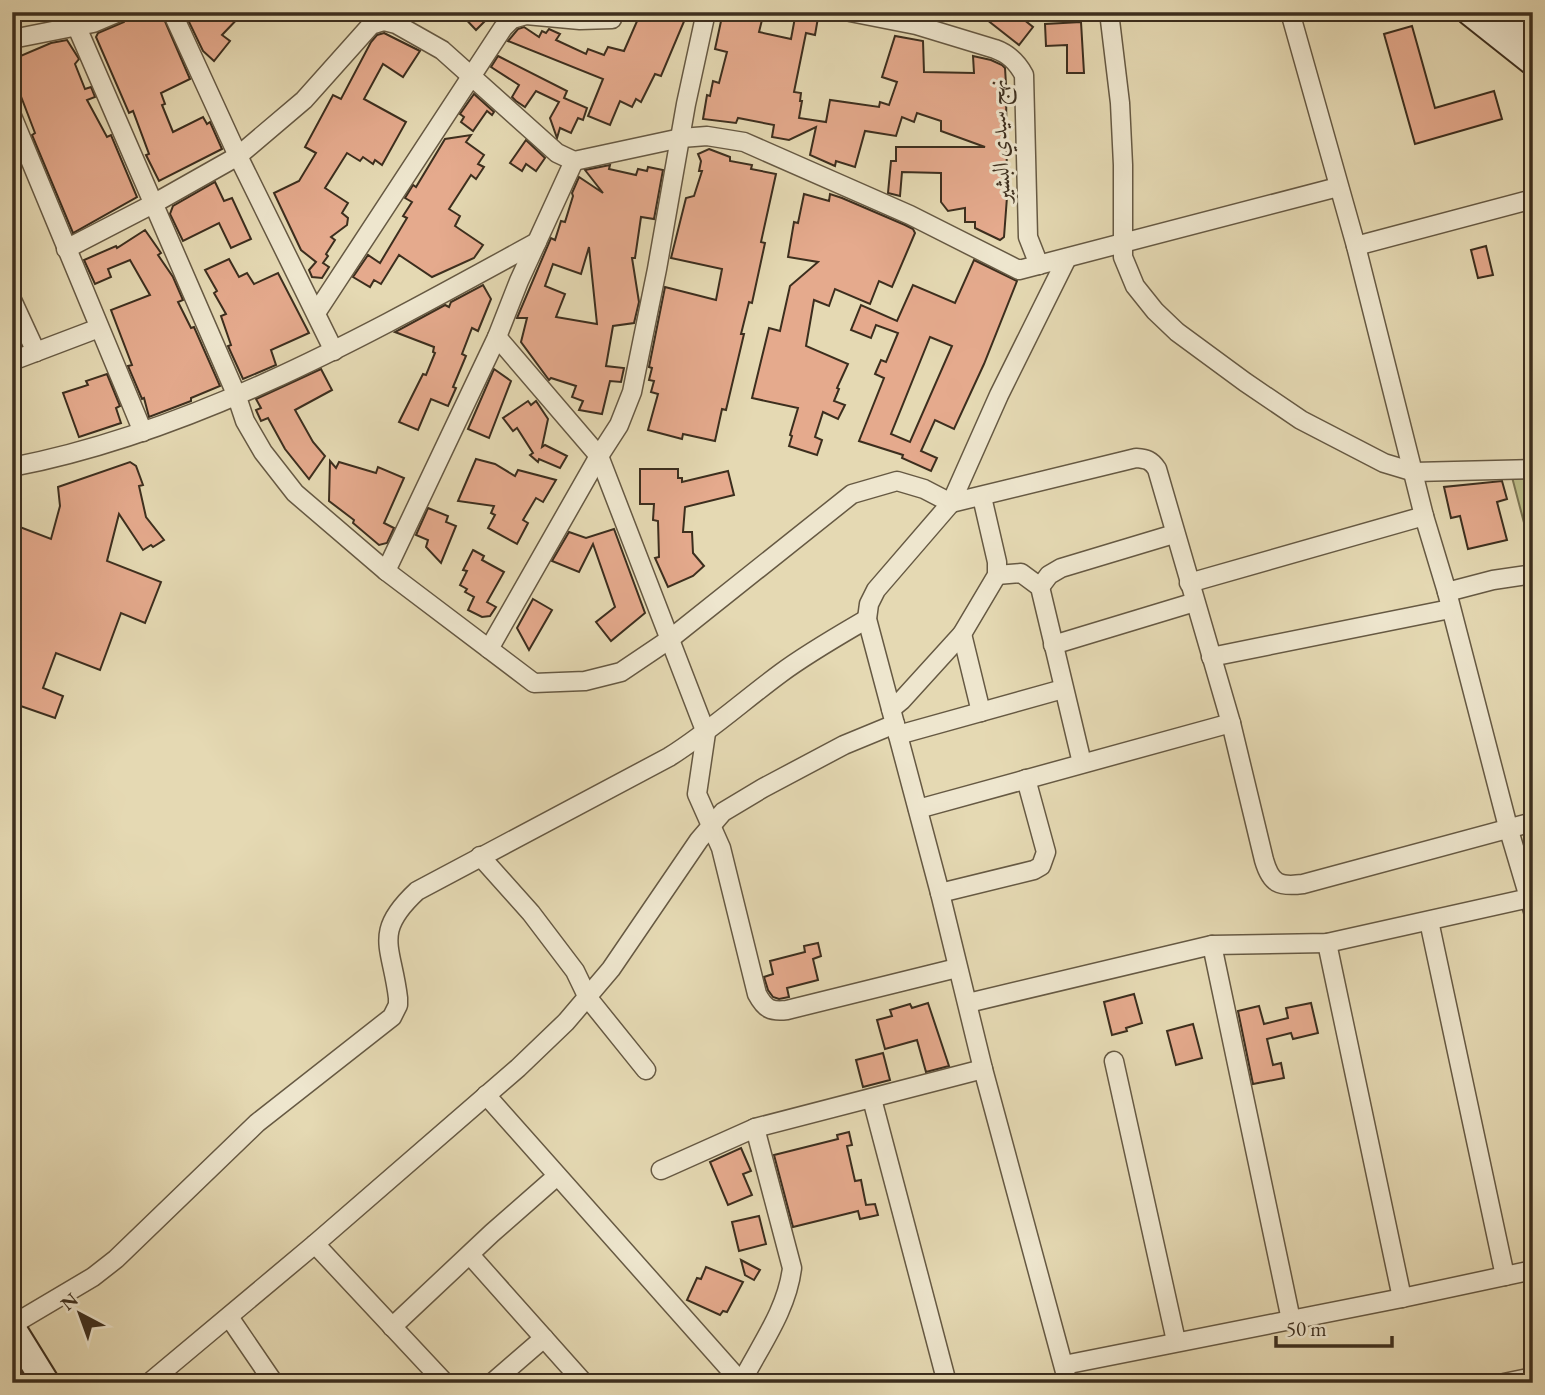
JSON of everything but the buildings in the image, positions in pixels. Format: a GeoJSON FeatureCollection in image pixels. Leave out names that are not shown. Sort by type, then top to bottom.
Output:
{"type":"FeatureCollection","features":[{"type":"Feature","properties":{"kind":"main road"},"geometry":{"type":"LineString","coordinates":[[1470,12],[1533,62]]}},
{"type":"Feature","properties":{"kind":"main road"},"geometry":{"type":"LineString","coordinates":[[1500,12],[1533,38]]}},
{"type":"Feature","properties":{"kind":"main road"},"geometry":{"type":"LineString","coordinates":[[12,1327],[46,1383]]}},
{"type":"Feature","properties":{"kind":"street"},"geometry":{"type":"LineString","coordinates":[[12,39],[76,19],[93,23],[119,12]]}},
{"type":"Feature","properties":{"kind":"street"},"geometry":{"type":"LineString","coordinates":[[172,12],[238,156],[334,351]]}},
{"type":"Feature","properties":{"kind":"street"},"geometry":{"type":"LineString","coordinates":[[489,649],[619,425],[632,393],[706,12]]}},
{"type":"Feature","properties":{"kind":"street","name":"نهج سيدي البشير"},"geometry":{"type":"LineString","coordinates":[[850,12],[921,19],[1005,52],[1019,66],[1024,75],[1028,237],[1040,265]]}},
{"type":"Feature","properties":{"kind":"street"},"geometry":{"type":"LineString","coordinates":[[1109,12],[1124,165],[1123,257],[1135,286],[1155,311],[1177,332],[1301,420],[1384,463],[1413,472],[1533,469]]}},
{"type":"Feature","properties":{"kind":"street"},"geometry":{"type":"LineString","coordinates":[[968,1003],[1212,945],[1327,943],[1429,921],[1531,904],[1424,516],[1356,246],[1290,12]]}},
{"type":"Feature","properties":{"kind":"street"},"geometry":{"type":"LineString","coordinates":[[316,313],[503,28],[517,17],[612,19]]}},
{"type":"Feature","properties":{"kind":"street"},"geometry":{"type":"LineString","coordinates":[[76,19],[236,394],[245,421],[263,452],[295,493],[386,571],[534,683],[585,681],[621,672],[670,639],[852,494],[897,481],[924,489],[951,503],[1136,458],[1146,459],[1152,462],[1157,470],[1231,723],[1268,872],[1274,881],[1286,886],[1303,884],[1533,822]]}},
{"type":"Feature","properties":{"kind":"street"},"geometry":{"type":"LineString","coordinates":[[66,249],[238,156],[304,100],[371,25],[377,22],[396,24],[442,50],[557,153],[574,162],[681,138],[707,136],[744,142],[910,215],[1019,270],[1338,187]]}},
{"type":"Feature","properties":{"kind":"street"},"geometry":{"type":"LineString","coordinates":[[12,116],[143,432]]}},
{"type":"Feature","properties":{"kind":"street"},"geometry":{"type":"LineString","coordinates":[[386,571],[497,337],[574,162]]}},
{"type":"Feature","properties":{"kind":"street"},"geometry":{"type":"LineString","coordinates":[[1356,246],[1533,199]]}},
{"type":"Feature","properties":{"kind":"street"},"geometry":{"type":"LineString","coordinates":[[12,467],[143,432],[236,394],[334,351],[537,242]]}},
{"type":"Feature","properties":{"kind":"street"},"geometry":{"type":"LineString","coordinates":[[1067,257],[999,395],[951,503],[876,590],[869,604],[867,619],[940,893],[983,1069],[1068,1383]]}},
{"type":"Feature","properties":{"kind":"street"},"geometry":{"type":"LineString","coordinates":[[12,300],[36,352]]}},
{"type":"Feature","properties":{"kind":"street"},"geometry":{"type":"LineString","coordinates":[[12,361],[99,328]]}},
{"type":"Feature","properties":{"kind":"street"},"geometry":{"type":"LineString","coordinates":[[497,337],[599,456],[706,733],[697,794],[721,848],[757,994],[768,1010],[788,1010],[957,968]]}},
{"type":"Feature","properties":{"kind":"street"},"geometry":{"type":"LineString","coordinates":[[895,722],[962,634],[997,575],[997,562],[982,497]]}},
{"type":"Feature","properties":{"kind":"street"},"geometry":{"type":"LineString","coordinates":[[1189,583],[1424,516]]}},
{"type":"Feature","properties":{"kind":"street"},"geometry":{"type":"LineString","coordinates":[[1040,587],[1049,575],[1061,568],[1174,534]]}},
{"type":"Feature","properties":{"kind":"street"},"geometry":{"type":"LineString","coordinates":[[997,575],[1021,573],[1040,587],[1082,763]]}},
{"type":"Feature","properties":{"kind":"street"},"geometry":{"type":"LineString","coordinates":[[1211,657],[1449,600],[1493,580],[1533,574]]}},
{"type":"Feature","properties":{"kind":"street"},"geometry":{"type":"LineString","coordinates":[[1053,645],[1195,602]]}},
{"type":"Feature","properties":{"kind":"street"},"geometry":{"type":"LineString","coordinates":[[12,1327],[93,1277],[116,1259],[257,1123],[392,1017],[398,999],[387,933],[400,907],[417,891],[669,757],[706,733],[779,674],[867,619]]}},
{"type":"Feature","properties":{"kind":"street"},"geometry":{"type":"LineString","coordinates":[[962,634],[981,712]]}},
{"type":"Feature","properties":{"kind":"street"},"geometry":{"type":"LineString","coordinates":[[149,1383],[315,1244],[539,1048],[588,998],[637,934],[699,840],[723,812],[844,745],[895,722],[981,712],[1063,689]]}},
{"type":"Feature","properties":{"kind":"street"},"geometry":{"type":"LineString","coordinates":[[918,809],[1231,723]]}},
{"type":"Feature","properties":{"kind":"street"},"geometry":{"type":"LineString","coordinates":[[940,893],[1041,866],[1046,852],[1026,779]]}},
{"type":"Feature","properties":{"kind":"street"},"geometry":{"type":"LineString","coordinates":[[480,856],[546,932],[575,971],[588,998],[646,1070]]}},
{"type":"Feature","properties":{"kind":"street"},"geometry":{"type":"LineString","coordinates":[[1429,921],[1505,1276]]}},
{"type":"Feature","properties":{"kind":"street"},"geometry":{"type":"LineString","coordinates":[[1327,943],[1402,1298]]}},
{"type":"Feature","properties":{"kind":"street"},"geometry":{"type":"LineString","coordinates":[[1212,945],[1291,1320]]}},
{"type":"Feature","properties":{"kind":"street"},"geometry":{"type":"LineString","coordinates":[[1114,1061],[1176,1341]]}},
{"type":"Feature","properties":{"kind":"street"},"geometry":{"type":"LineString","coordinates":[[661,1170],[755,1128],[983,1069]]}},
{"type":"Feature","properties":{"kind":"street"},"geometry":{"type":"LineString","coordinates":[[486,1095],[741,1382],[783,1305],[792,1268],[755,1128]]}},
{"type":"Feature","properties":{"kind":"street"},"geometry":{"type":"LineString","coordinates":[[872,1098],[947,1383]]}},
{"type":"Feature","properties":{"kind":"street"},"geometry":{"type":"LineString","coordinates":[[392,1327],[557,1176]]}},
{"type":"Feature","properties":{"kind":"street"},"geometry":{"type":"LineString","coordinates":[[315,1244],[445,1383]]}},
{"type":"Feature","properties":{"kind":"street"},"geometry":{"type":"LineString","coordinates":[[470,1255],[584,1383]]}},
{"type":"Feature","properties":{"kind":"street"},"geometry":{"type":"LineString","coordinates":[[1064,1365],[1533,1270]]}},
{"type":"Feature","properties":{"kind":"street"},"geometry":{"type":"LineString","coordinates":[[229,1317],[274,1383]]}},
{"type":"Feature","properties":{"kind":"street"},"geometry":{"type":"LineString","coordinates":[[492,1383],[544,1338]]}},
{"type":"Feature","properties":{"kind":"street"},"geometry":{"type":"LineString","coordinates":[[1504,1383],[1533,1377]]}},
{"type":"Feature","properties":{"kind":"green space"},"geometry":{"type":"Polygon","coordinates":[[[1533,474],[1533,538],[1528,538],[1512,477],[1533,474]]]}}]}
